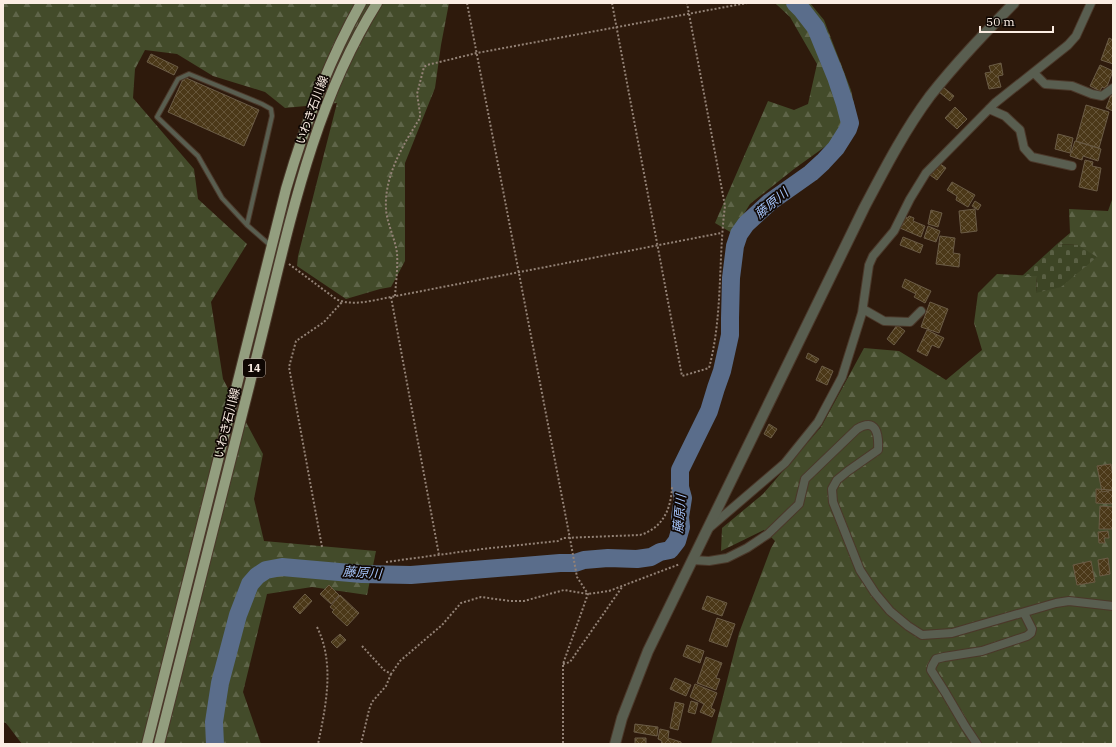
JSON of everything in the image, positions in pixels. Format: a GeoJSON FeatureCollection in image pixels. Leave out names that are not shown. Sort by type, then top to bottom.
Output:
{"type":"FeatureCollection","features":[{"type":"Feature","properties":{"kind":"main road","name":"いわき石川線"},"geometry":{"type":"LineString","coordinates":[[147,744],[271,246],[299,145],[330,63],[361,3]]}},
{"type":"Feature","properties":{"kind":"main road","name":"いわき石川線"},"geometry":{"type":"LineString","coordinates":[[159,744],[281,258],[309,155],[327,103],[342,66],[358,34],[377,3]]}},
{"type":"Feature","properties":{"kind":"street"},"geometry":{"type":"LineString","coordinates":[[615,744],[622,718],[648,650],[864,208],[906,132],[930,96],[959,60],[1014,3]]}},
{"type":"Feature","properties":{"kind":"street"},"geometry":{"type":"LineString","coordinates":[[708,529],[785,463],[818,422],[842,377],[863,309],[869,265],[873,256],[894,231],[910,199],[926,173],[990,109],[1068,45],[1076,36],[1091,3]]}},
{"type":"Feature","properties":{"kind":"street"},"geometry":{"type":"LineString","coordinates":[[1034,73],[1045,84],[1072,86],[1092,94],[1102,96],[1113,88]]}},
{"type":"Feature","properties":{"kind":"street"},"geometry":{"type":"LineString","coordinates":[[990,109],[1005,116],[1020,130],[1024,148],[1032,157],[1072,166]]}},
{"type":"Feature","properties":{"kind":"street"},"geometry":{"type":"LineString","coordinates":[[863,309],[884,321],[910,322],[921,311]]}},
{"type":"Feature","properties":{"kind":"street"},"geometry":{"type":"LineString","coordinates":[[692,560],[709,561],[727,558],[747,548],[768,534],[799,504],[805,479],[864,424],[871,425],[876,430],[879,440],[878,450],[838,480],[832,489],[833,502],[844,533],[860,570],[875,593],[890,611],[908,626],[922,635],[952,633],[1056,603],[1070,601],[1113,606]]}},
{"type":"Feature","properties":{"kind":"street"},"geometry":{"type":"LineString","coordinates":[[976,744],[930,670],[936,660],[944,656],[982,651],[1027,636],[1031,633],[1032,629],[1024,613]]}},
{"type":"Feature","properties":{"kind":"lane"},"geometry":{"type":"LineString","coordinates":[[247,225],[272,116],[271,109],[189,74],[178,79],[158,117],[198,156],[222,198],[247,225],[271,246]]}},
{"type":"Feature","properties":{"kind":"path"},"geometry":{"type":"LineString","coordinates":[[467,3],[569,537],[578,577],[588,594]]}},
{"type":"Feature","properties":{"kind":"path"},"geometry":{"type":"LineString","coordinates":[[612,3],[682,376],[709,368],[715,346],[725,206],[687,3]]}},
{"type":"Feature","properties":{"kind":"path"},"geometry":{"type":"LineString","coordinates":[[395,296],[396,252],[388,223],[386,208],[387,192],[394,165],[420,118],[417,94],[424,67],[477,53],[747,3]]}},
{"type":"Feature","properties":{"kind":"path"},"geometry":{"type":"LineString","coordinates":[[281,258],[342,302],[349,303],[390,297],[722,233]]}},
{"type":"Feature","properties":{"kind":"path"},"geometry":{"type":"LineString","coordinates":[[390,297],[440,555]]}},
{"type":"Feature","properties":{"kind":"path"},"geometry":{"type":"LineString","coordinates":[[322,547],[289,367],[296,340],[324,322],[342,302]]}},
{"type":"Feature","properties":{"kind":"path"},"geometry":{"type":"LineString","coordinates":[[386,562],[482,549],[558,541],[562,538],[569,537],[640,535],[648,532],[658,524],[668,509],[671,500],[672,487]]}},
{"type":"Feature","properties":{"kind":"path"},"geometry":{"type":"LineString","coordinates":[[361,744],[372,702],[386,686],[391,674],[400,661],[442,625],[461,603],[481,598],[524,601],[564,590],[588,594],[609,591],[692,560]]}},
{"type":"Feature","properties":{"kind":"path"},"geometry":{"type":"LineString","coordinates":[[563,664],[570,662],[622,586]]}},
{"type":"Feature","properties":{"kind":"path"},"geometry":{"type":"LineString","coordinates":[[563,744],[563,664],[588,594]]}},
{"type":"Feature","properties":{"kind":"path"},"geometry":{"type":"LineString","coordinates":[[317,627],[321,635],[328,676],[327,699],[318,744]]}},
{"type":"Feature","properties":{"kind":"path"},"geometry":{"type":"LineString","coordinates":[[362,646],[384,670],[391,674]]}},
{"type":"Feature","properties":{"kind":"green space"},"geometry":{"type":"Polygon","coordinates":[[[3,3],[449,3],[435,88],[405,163],[405,261],[391,287],[346,299],[297,266],[298,256],[337,103],[285,108],[265,92],[213,76],[177,54],[145,50],[135,69],[133,98],[194,169],[198,199],[247,244],[211,302],[223,379],[263,454],[254,499],[264,541],[376,551],[367,595],[312,587],[267,594],[243,692],[261,744],[22,744],[6,723],[3,722],[3,3]]]}},
{"type":"Feature","properties":{"kind":"green space"},"geometry":{"type":"Polygon","coordinates":[[[775,3],[810,3],[824,20],[851,90],[858,123],[794,169],[750,204],[732,233],[715,223],[768,101],[794,110],[808,104],[817,64],[790,17],[775,3]]]}},
{"type":"Feature","properties":{"kind":"green space"},"geometry":{"type":"Polygon","coordinates":[[[1113,197],[1113,744],[711,744],[739,633],[775,541],[764,530],[721,551],[722,528],[763,494],[821,427],[864,348],[899,351],[946,380],[982,350],[974,323],[978,293],[997,274],[1037,276],[1036,292],[1078,245],[1057,244],[1070,233],[1069,209],[1108,211],[1113,197]]]}},
{"type":"Feature","properties":{"kind":"green space"},"geometry":{"type":"Polygon","coordinates":[[[1057,244],[1078,245],[1097,257],[1061,287],[1036,293],[1037,276],[1022,276],[1057,244]]]}},
{"type":"Feature","properties":{"kind":"building"},"geometry":{"type":"Polygon","coordinates":[[[1109,38],[1113,40],[1113,64],[1101,60],[1109,38]]]}},
{"type":"Feature","properties":{"kind":"building"},"geometry":{"type":"Polygon","coordinates":[[[151,54],[178,67],[174,75],[147,62],[151,54]]]}},
{"type":"Feature","properties":{"kind":"building"},"geometry":{"type":"Polygon","coordinates":[[[1001,63],[1003,75],[998,76],[1001,87],[989,89],[985,73],[991,72],[989,66],[1001,63]]]}},
{"type":"Feature","properties":{"kind":"building"},"geometry":{"type":"Polygon","coordinates":[[[1100,65],[1113,71],[1106,89],[1102,87],[1100,91],[1090,86],[1100,65]]]}},
{"type":"Feature","properties":{"kind":"building"},"geometry":{"type":"Polygon","coordinates":[[[184,77],[259,110],[244,146],[168,112],[184,77]]]}},
{"type":"Feature","properties":{"kind":"building"},"geometry":{"type":"Polygon","coordinates":[[[943,87],[954,96],[950,101],[939,92],[943,87]]]}},
{"type":"Feature","properties":{"kind":"building"},"geometry":{"type":"Polygon","coordinates":[[[1111,95],[1113,96],[1113,111],[1106,108],[1111,95]]]}},
{"type":"Feature","properties":{"kind":"building"},"geometry":{"type":"Polygon","coordinates":[[[1086,105],[1109,112],[1099,148],[1076,141],[1086,105]]]}},
{"type":"Feature","properties":{"kind":"building"},"geometry":{"type":"Polygon","coordinates":[[[955,107],[967,119],[957,129],[945,118],[955,107]]]}},
{"type":"Feature","properties":{"kind":"building"},"geometry":{"type":"Polygon","coordinates":[[[1058,134],[1073,138],[1070,153],[1055,149],[1058,134]]]}},
{"type":"Feature","properties":{"kind":"building"},"geometry":{"type":"Polygon","coordinates":[[[1075,141],[1101,149],[1098,161],[1083,156],[1082,160],[1070,156],[1075,141]]]}},
{"type":"Feature","properties":{"kind":"building"},"geometry":{"type":"Polygon","coordinates":[[[1085,160],[1093,162],[1092,166],[1101,168],[1097,191],[1079,187],[1085,160]]]}},
{"type":"Feature","properties":{"kind":"building"},"geometry":{"type":"Polygon","coordinates":[[[939,163],[946,168],[937,180],[930,175],[939,163]]]}},
{"type":"Feature","properties":{"kind":"building"},"geometry":{"type":"Polygon","coordinates":[[[952,182],[975,195],[968,207],[956,200],[957,196],[947,190],[952,182]]]}},
{"type":"Feature","properties":{"kind":"building"},"geometry":{"type":"Polygon","coordinates":[[[975,201],[981,205],[978,210],[972,206],[975,201]]]}},
{"type":"Feature","properties":{"kind":"building"},"geometry":{"type":"Polygon","coordinates":[[[975,209],[977,231],[961,233],[959,211],[975,209]]]}},
{"type":"Feature","properties":{"kind":"building"},"geometry":{"type":"Polygon","coordinates":[[[931,210],[942,213],[938,227],[928,224],[931,210]]]}},
{"type":"Feature","properties":{"kind":"building"},"geometry":{"type":"Polygon","coordinates":[[[909,216],[914,218],[913,221],[925,226],[921,237],[900,228],[904,217],[908,218],[909,216]]]}},
{"type":"Feature","properties":{"kind":"building"},"geometry":{"type":"Polygon","coordinates":[[[928,226],[940,231],[936,242],[924,238],[928,226]]]}},
{"type":"Feature","properties":{"kind":"building"},"geometry":{"type":"Polygon","coordinates":[[[940,236],[955,238],[953,253],[960,254],[959,267],[936,264],[940,236]]]}},
{"type":"Feature","properties":{"kind":"building"},"geometry":{"type":"Polygon","coordinates":[[[903,237],[923,245],[920,253],[900,245],[903,237]]]}},
{"type":"Feature","properties":{"kind":"building"},"geometry":{"type":"Polygon","coordinates":[[[905,279],[931,291],[925,303],[914,297],[916,294],[902,287],[905,279]]]}},
{"type":"Feature","properties":{"kind":"building"},"geometry":{"type":"Polygon","coordinates":[[[930,302],[948,309],[939,333],[921,327],[930,302]]]}},
{"type":"Feature","properties":{"kind":"building"},"geometry":{"type":"Polygon","coordinates":[[[897,325],[905,331],[894,345],[887,339],[897,325]]]}},
{"type":"Feature","properties":{"kind":"building"},"geometry":{"type":"Polygon","coordinates":[[[927,330],[944,338],[939,348],[932,345],[927,356],[917,351],[927,330]]]}},
{"type":"Feature","properties":{"kind":"building"},"geometry":{"type":"Polygon","coordinates":[[[808,353],[819,359],[816,363],[806,358],[808,353]]]}},
{"type":"Feature","properties":{"kind":"building"},"geometry":{"type":"Polygon","coordinates":[[[822,366],[833,371],[827,385],[816,380],[822,366]]]}},
{"type":"Feature","properties":{"kind":"building"},"geometry":{"type":"Polygon","coordinates":[[[769,424],[777,429],[771,438],[764,434],[769,424]]]}},
{"type":"Feature","properties":{"kind":"building"},"geometry":{"type":"Polygon","coordinates":[[[1111,464],[1113,490],[1102,492],[1097,466],[1111,464]]]}},
{"type":"Feature","properties":{"kind":"building"},"geometry":{"type":"Polygon","coordinates":[[[1096,489],[1113,490],[1113,504],[1096,503],[1096,489]]]}},
{"type":"Feature","properties":{"kind":"building"},"geometry":{"type":"Polygon","coordinates":[[[1100,506],[1113,507],[1113,529],[1099,529],[1100,506]]]}},
{"type":"Feature","properties":{"kind":"building"},"geometry":{"type":"Polygon","coordinates":[[[1108,531],[1109,538],[1104,538],[1105,543],[1099,543],[1098,532],[1108,531]]]}},
{"type":"Feature","properties":{"kind":"building"},"geometry":{"type":"Polygon","coordinates":[[[1108,558],[1110,574],[1100,576],[1098,560],[1108,558]]]}},
{"type":"Feature","properties":{"kind":"building"},"geometry":{"type":"Polygon","coordinates":[[[1091,561],[1095,582],[1077,585],[1073,565],[1091,561]]]}},
{"type":"Feature","properties":{"kind":"building"},"geometry":{"type":"Polygon","coordinates":[[[329,585],[339,595],[331,604],[320,594],[329,585]]]}},
{"type":"Feature","properties":{"kind":"building"},"geometry":{"type":"Polygon","coordinates":[[[305,594],[312,601],[300,614],[293,607],[305,594]]]}},
{"type":"Feature","properties":{"kind":"building"},"geometry":{"type":"Polygon","coordinates":[[[340,595],[359,613],[347,626],[332,612],[334,610],[330,607],[340,595]]]}},
{"type":"Feature","properties":{"kind":"building"},"geometry":{"type":"Polygon","coordinates":[[[707,596],[727,603],[722,616],[702,609],[707,596]]]}},
{"type":"Feature","properties":{"kind":"building"},"geometry":{"type":"Polygon","coordinates":[[[717,618],[735,624],[727,647],[709,641],[717,618]]]}},
{"type":"Feature","properties":{"kind":"building"},"geometry":{"type":"Polygon","coordinates":[[[340,634],[346,640],[337,648],[331,642],[340,634]]]}},
{"type":"Feature","properties":{"kind":"building"},"geometry":{"type":"Polygon","coordinates":[[[687,645],[704,651],[700,663],[683,656],[687,645]]]}},
{"type":"Feature","properties":{"kind":"building"},"geometry":{"type":"Polygon","coordinates":[[[706,657],[722,663],[716,678],[720,679],[716,690],[697,683],[706,657]]]}},
{"type":"Feature","properties":{"kind":"building"},"geometry":{"type":"Polygon","coordinates":[[[675,678],[691,685],[686,696],[670,689],[675,678]]]}},
{"type":"Feature","properties":{"kind":"building"},"geometry":{"type":"Polygon","coordinates":[[[695,684],[717,693],[711,708],[715,710],[712,717],[700,712],[704,704],[690,697],[695,684]]]}},
{"type":"Feature","properties":{"kind":"building"},"geometry":{"type":"Polygon","coordinates":[[[691,701],[698,703],[695,714],[688,712],[691,701]]]}},
{"type":"Feature","properties":{"kind":"building"},"geometry":{"type":"Polygon","coordinates":[[[675,702],[684,704],[678,730],[670,728],[675,702]]]}},
{"type":"Feature","properties":{"kind":"building"},"geometry":{"type":"Polygon","coordinates":[[[635,724],[658,727],[657,736],[634,732],[635,724]]]}},
{"type":"Feature","properties":{"kind":"building"},"geometry":{"type":"Polygon","coordinates":[[[660,729],[669,731],[668,738],[681,742],[681,744],[661,744],[662,741],[658,739],[660,729]]]}},
{"type":"Feature","properties":{"kind":"building"},"geometry":{"type":"Polygon","coordinates":[[[635,738],[646,738],[646,744],[635,744],[635,738]]]}},
{"type":"Feature","properties":{"kind":"waterway","name":"藤原川"},"geometry":{"type":"LineString","coordinates":[[215,744],[214,722],[220,683],[238,615],[250,584],[257,576],[266,570],[282,567],[362,574],[411,575],[575,563],[584,560],[608,558],[637,559],[651,557],[660,552],[670,550],[677,541],[681,527],[680,517],[683,498],[680,487],[680,470],[709,411],[722,371],[730,335],[731,278],[735,246],[739,234],[746,224],[770,202],[811,173],[823,162],[836,148],[850,123],[836,77],[816,28],[795,3]]}}]}
